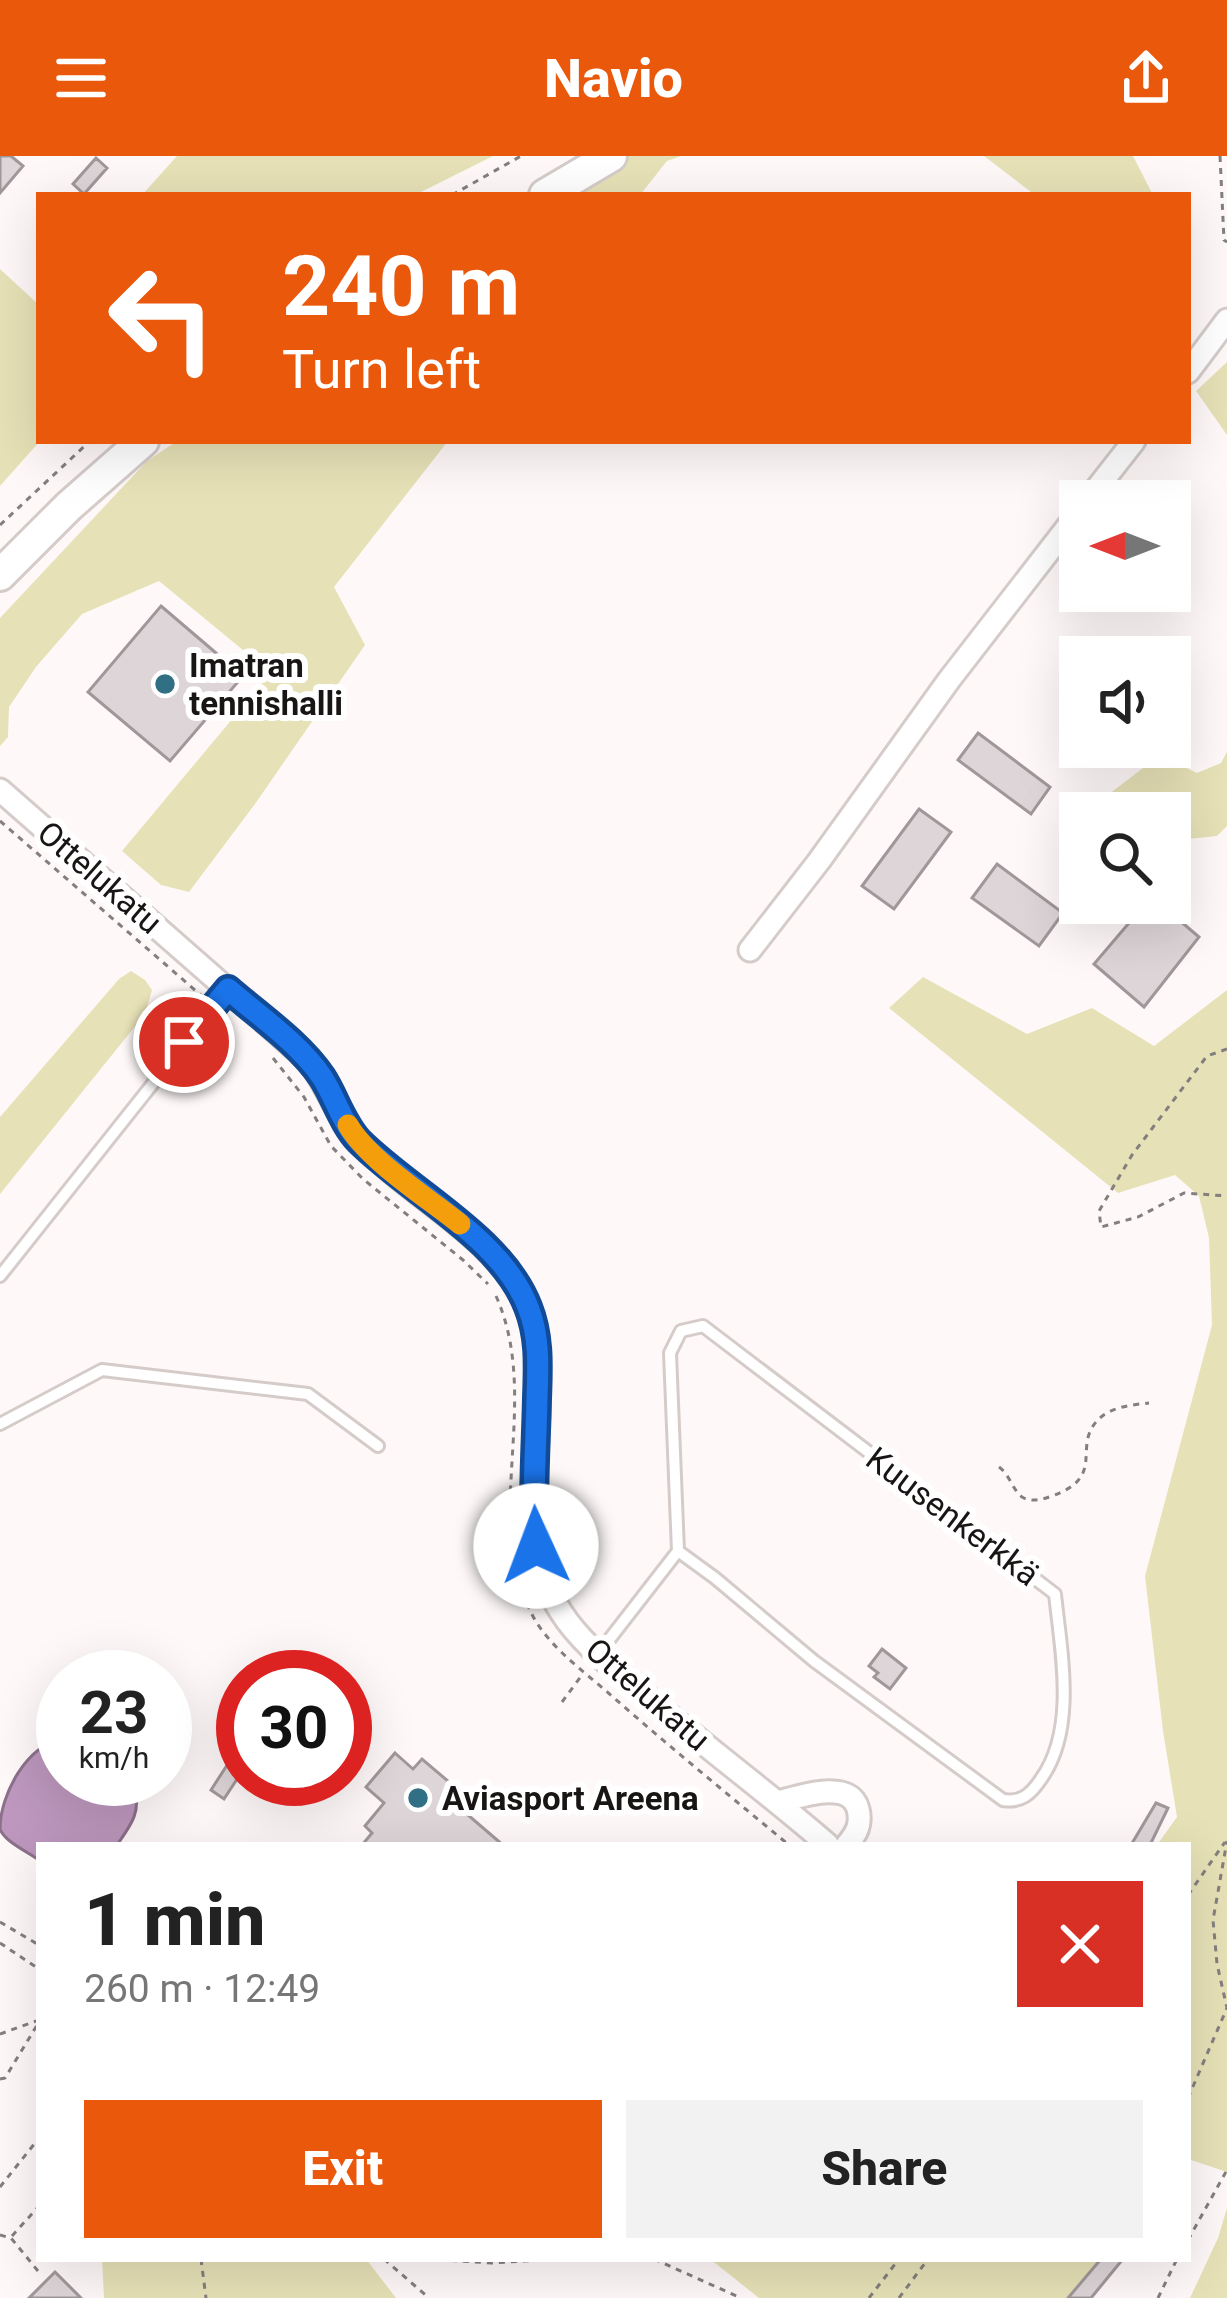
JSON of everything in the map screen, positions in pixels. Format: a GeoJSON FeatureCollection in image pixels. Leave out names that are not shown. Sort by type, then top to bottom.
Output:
{"type":"FeatureCollection","features":[{"type":"Feature","properties":{"kind":"street"},"geometry":{"type":"LineString","coordinates":[[550,192],[611,156]]}},
{"type":"Feature","properties":{"kind":"street"},"geometry":{"type":"LineString","coordinates":[[1191,368],[1227,320]]}},
{"type":"Feature","properties":{"kind":"street"},"geometry":{"type":"LineString","coordinates":[[0,575],[140,444]]}},
{"type":"Feature","properties":{"kind":"street"},"geometry":{"type":"LineString","coordinates":[[1104,480],[1132,444]]}},
{"type":"Feature","properties":{"kind":"street"},"geometry":{"type":"LineString","coordinates":[[750,950],[1059,538]]}},
{"type":"Feature","properties":{"kind":"street","name":"Ottelukatu"},"geometry":{"type":"LineString","coordinates":[[0,790],[220,998],[308,1060],[353,1135],[507,1270],[528,1306],[538,1346],[534,1516],[543,1578],[562,1614],[591,1663],[687,1732],[825,1842]]}},
{"type":"Feature","properties":{"kind":"street"},"geometry":{"type":"LineString","coordinates":[[778,1802],[820,1791],[854,1800],[858,1831],[849,1842]]}},
{"type":"Feature","properties":{"kind":"lane"},"geometry":{"type":"LineString","coordinates":[[0,1276],[220,998]]}},
{"type":"Feature","properties":{"kind":"lane","name":"Kuusenkerkkä"},"geometry":{"type":"LineString","coordinates":[[703,1326],[1055,1594],[1063,1676],[1054,1761],[1032,1792],[1015,1802],[1003,1800],[814,1661],[678,1551],[670,1353],[681,1331],[703,1326]]}},
{"type":"Feature","properties":{"kind":"lane"},"geometry":{"type":"LineString","coordinates":[[0,1424],[102,1370],[308,1394],[378,1446]]}},
{"type":"Feature","properties":{"kind":"lane"},"geometry":{"type":"LineString","coordinates":[[591,1663],[678,1551]]}},
{"type":"Feature","properties":{"kind":"path"},"geometry":{"type":"LineString","coordinates":[[457,192],[521,156]]}},
{"type":"Feature","properties":{"kind":"path"},"geometry":{"type":"LineString","coordinates":[[1220,156],[1227,242]]}},
{"type":"Feature","properties":{"kind":"path"},"geometry":{"type":"LineString","coordinates":[[0,525],[87,444]]}},
{"type":"Feature","properties":{"kind":"path"},"geometry":{"type":"LineString","coordinates":[[0,821],[220,998]]}},
{"type":"Feature","properties":{"kind":"path"},"geometry":{"type":"LineString","coordinates":[[1227,1049],[1207,1056],[1132,1155],[1099,1211],[1101,1227],[1138,1217],[1184,1192],[1227,1196]]}},
{"type":"Feature","properties":{"kind":"path"},"geometry":{"type":"LineString","coordinates":[[272,1057],[304,1097],[331,1146],[362,1179],[493,1288],[514,1355],[513,1556],[536,1620],[555,1646],[591,1663],[786,1842]]}},
{"type":"Feature","properties":{"kind":"path"},"geometry":{"type":"LineString","coordinates":[[999,1467],[1027,1500],[1068,1490],[1086,1466],[1094,1423],[1125,1406],[1149,1402]]}},
{"type":"Feature","properties":{"kind":"path"},"geometry":{"type":"LineString","coordinates":[[562,1702],[591,1663]]}},
{"type":"Feature","properties":{"kind":"path"},"geometry":{"type":"LineString","coordinates":[[1191,1890],[1227,1840]]}},
{"type":"Feature","properties":{"kind":"path"},"geometry":{"type":"LineString","coordinates":[[1191,2091],[1227,2008],[1213,1920],[1227,1840]]}},
{"type":"Feature","properties":{"kind":"path"},"geometry":{"type":"LineString","coordinates":[[0,1922],[36,1944]]}},
{"type":"Feature","properties":{"kind":"path"},"geometry":{"type":"LineString","coordinates":[[0,1942],[36,1967]]}},
{"type":"Feature","properties":{"kind":"path"},"geometry":{"type":"LineString","coordinates":[[0,2034],[36,2022]]}},
{"type":"Feature","properties":{"kind":"path"},"geometry":{"type":"LineString","coordinates":[[0,2079],[36,2026]]}},
{"type":"Feature","properties":{"kind":"path"},"geometry":{"type":"LineString","coordinates":[[0,2187],[36,2142]]}},
{"type":"Feature","properties":{"kind":"path"},"geometry":{"type":"LineString","coordinates":[[1191,2235],[1227,2170]]}},
{"type":"Feature","properties":{"kind":"path"},"geometry":{"type":"LineString","coordinates":[[11,2238],[36,2209]]}},
{"type":"Feature","properties":{"kind":"path"},"geometry":{"type":"LineString","coordinates":[[0,2235],[11,2238],[38,2271]]}},
{"type":"Feature","properties":{"kind":"path"},"geometry":{"type":"LineString","coordinates":[[201,2262],[206,2298]]}},
{"type":"Feature","properties":{"kind":"path"},"geometry":{"type":"LineString","coordinates":[[387,2262],[429,2298]]}},
{"type":"Feature","properties":{"kind":"path"},"geometry":{"type":"LineString","coordinates":[[476,2262],[508,2262]]}},
{"type":"Feature","properties":{"kind":"path"},"geometry":{"type":"LineString","coordinates":[[661,2262],[741,2298]]}},
{"type":"Feature","properties":{"kind":"path"},"geometry":{"type":"LineString","coordinates":[[869,2298],[897,2262]]}},
{"type":"Feature","properties":{"kind":"path"},"geometry":{"type":"LineString","coordinates":[[899,2298],[926,2262]]}},
{"type":"Feature","properties":{"kind":"path"},"geometry":{"type":"LineString","coordinates":[[1158,2298],[1176,2262]]}},
{"type":"Feature","properties":{"kind":"shaded area"},"geometry":{"type":"Polygon","coordinates":[[[177,156],[493,156],[421,192],[145,192],[177,156]]]}},
{"type":"Feature","properties":{"kind":"shaded area"},"geometry":{"type":"Polygon","coordinates":[[[629,156],[681,156],[667,161],[642,192],[571,192],[629,156]]]}},
{"type":"Feature","properties":{"kind":"shaded area"},"geometry":{"type":"Polygon","coordinates":[[[984,156],[1133,156],[1151,192],[1031,192],[984,156]]]}},
{"type":"Feature","properties":{"kind":"shaded area"},"geometry":{"type":"Polygon","coordinates":[[[0,269],[36,302],[37,444],[0,486],[0,269]]]}},
{"type":"Feature","properties":{"kind":"shaded area"},"geometry":{"type":"Polygon","coordinates":[[[1227,362],[1227,435],[1196,391],[1227,362]]]}},
{"type":"Feature","properties":{"kind":"shaded area"},"geometry":{"type":"Polygon","coordinates":[[[172,444],[446,444],[334,587],[365,645],[189,892],[161,885],[122,851],[263,682],[260,664],[159,581],[82,614],[9,707],[8,737],[0,746],[0,618],[147,461],[172,444]]]}},
{"type":"Feature","properties":{"kind":"shaded area"},"geometry":{"type":"Polygon","coordinates":[[[1227,752],[1227,826],[1217,836],[1191,839],[1191,792],[1112,792],[1143,768],[1187,768],[1197,773],[1221,763],[1227,752]]]}},
{"type":"Feature","properties":{"kind":"shaded area"},"geometry":{"type":"Polygon","coordinates":[[[131,971],[152,990],[145,1014],[0,1194],[0,1117],[131,971]]]}},
{"type":"Feature","properties":{"kind":"shaded area"},"geometry":{"type":"Polygon","coordinates":[[[923,977],[1027,1034],[1092,1008],[1154,1046],[1227,990],[1227,2172],[1191,2160],[1191,1842],[1159,1842],[1177,1817],[1145,1576],[1212,1325],[1209,1238],[1199,1196],[1175,1175],[1118,1193],[889,1008],[923,977]]]}},
{"type":"Feature","properties":{"kind":"shaded area"},"geometry":{"type":"Polygon","coordinates":[[[36,1753],[36,1806],[135,1806],[119,1842],[36,1842],[36,1858],[12,1842],[0,1829],[1,1815],[27,1761],[36,1753]]]}},
{"type":"Feature","properties":{"kind":"shaded area"},"geometry":{"type":"Polygon","coordinates":[[[1227,2208],[1227,2298],[1190,2298],[1218,2238],[1227,2208]]]}},
{"type":"Feature","properties":{"kind":"shaded area"},"geometry":{"type":"Polygon","coordinates":[[[102,2262],[368,2262],[396,2298],[104,2298],[102,2262]]]}},
{"type":"Feature","properties":{"kind":"shaded area"},"geometry":{"type":"Polygon","coordinates":[[[714,2262],[1098,2262],[1068,2298],[759,2298],[714,2262]]]}},
{"type":"Feature","properties":{"kind":"building"},"geometry":{"type":"Polygon","coordinates":[[[0,156],[11,156],[23,166],[0,193],[0,156]]]}},
{"type":"Feature","properties":{"kind":"building"},"geometry":{"type":"Polygon","coordinates":[[[96,158],[107,168],[86,192],[73,184],[96,158]]]}},
{"type":"Feature","properties":{"kind":"building","name":"Imatran tennishalli"},"geometry":{"type":"Polygon","coordinates":[[[161,606],[243,676],[170,761],[88,692],[161,606]]]}},
{"type":"Feature","properties":{"kind":"building"},"geometry":{"type":"Polygon","coordinates":[[[978,733],[1050,787],[1031,814],[958,760],[978,733]]]}},
{"type":"Feature","properties":{"kind":"building"},"geometry":{"type":"Polygon","coordinates":[[[919,809],[951,832],[894,909],[862,886],[919,809]]]}},
{"type":"Feature","properties":{"kind":"building"},"geometry":{"type":"Polygon","coordinates":[[[997,864],[1059,910],[1059,918],[1039,946],[972,898],[997,864]]]}},
{"type":"Feature","properties":{"kind":"building"},"geometry":{"type":"Polygon","coordinates":[[[1128,924],[1184,924],[1199,937],[1144,1007],[1094,964],[1128,924]]]}},
{"type":"Feature","properties":{"kind":"building"},"geometry":{"type":"Polygon","coordinates":[[[882,1649],[906,1668],[890,1689],[874,1677],[878,1673],[869,1666],[882,1649]]]}},
{"type":"Feature","properties":{"kind":"building","name":"Aviasport Areena"},"geometry":{"type":"Polygon","coordinates":[[[395,1753],[413,1769],[422,1759],[462,1793],[454,1803],[500,1842],[364,1842],[372,1833],[365,1826],[384,1803],[372,1792],[372,1780],[395,1753]]]}},
{"type":"Feature","properties":{"kind":"building"},"geometry":{"type":"Polygon","coordinates":[[[1156,1803],[1168,1808],[1151,1842],[1133,1842],[1156,1803]]]}},
{"type":"Feature","properties":{"kind":"building"},"geometry":{"type":"Polygon","coordinates":[[[1098,2262],[1121,2262],[1091,2298],[1068,2298],[1098,2262]]]}},
{"type":"Feature","properties":{"kind":"building"},"geometry":{"type":"Polygon","coordinates":[[[55,2272],[81,2298],[29,2298],[55,2272]]]}},
{"type":"Feature","properties":{"kind":"slow traffic"},"geometry":{"type":"LineString","coordinates":[[348,1125],[379,1160],[460,1224]]}},
{"type":"Feature","properties":{"kind":"place","name":"Imatran tennishalli"},"geometry":{"type":"Point","coordinates":[165,684]}},
{"type":"Feature","properties":{"kind":"place","name":"Aviasport Areena"},"geometry":{"type":"Point","coordinates":[418,1798]}},
{"type":"Feature","properties":{"kind":"route"},"geometry":{"type":"LineString","coordinates":[[184,1042],[228,989],[308,1060],[353,1135],[466,1229],[507,1270],[528,1306],[538,1346],[536,1546]]}}]}
